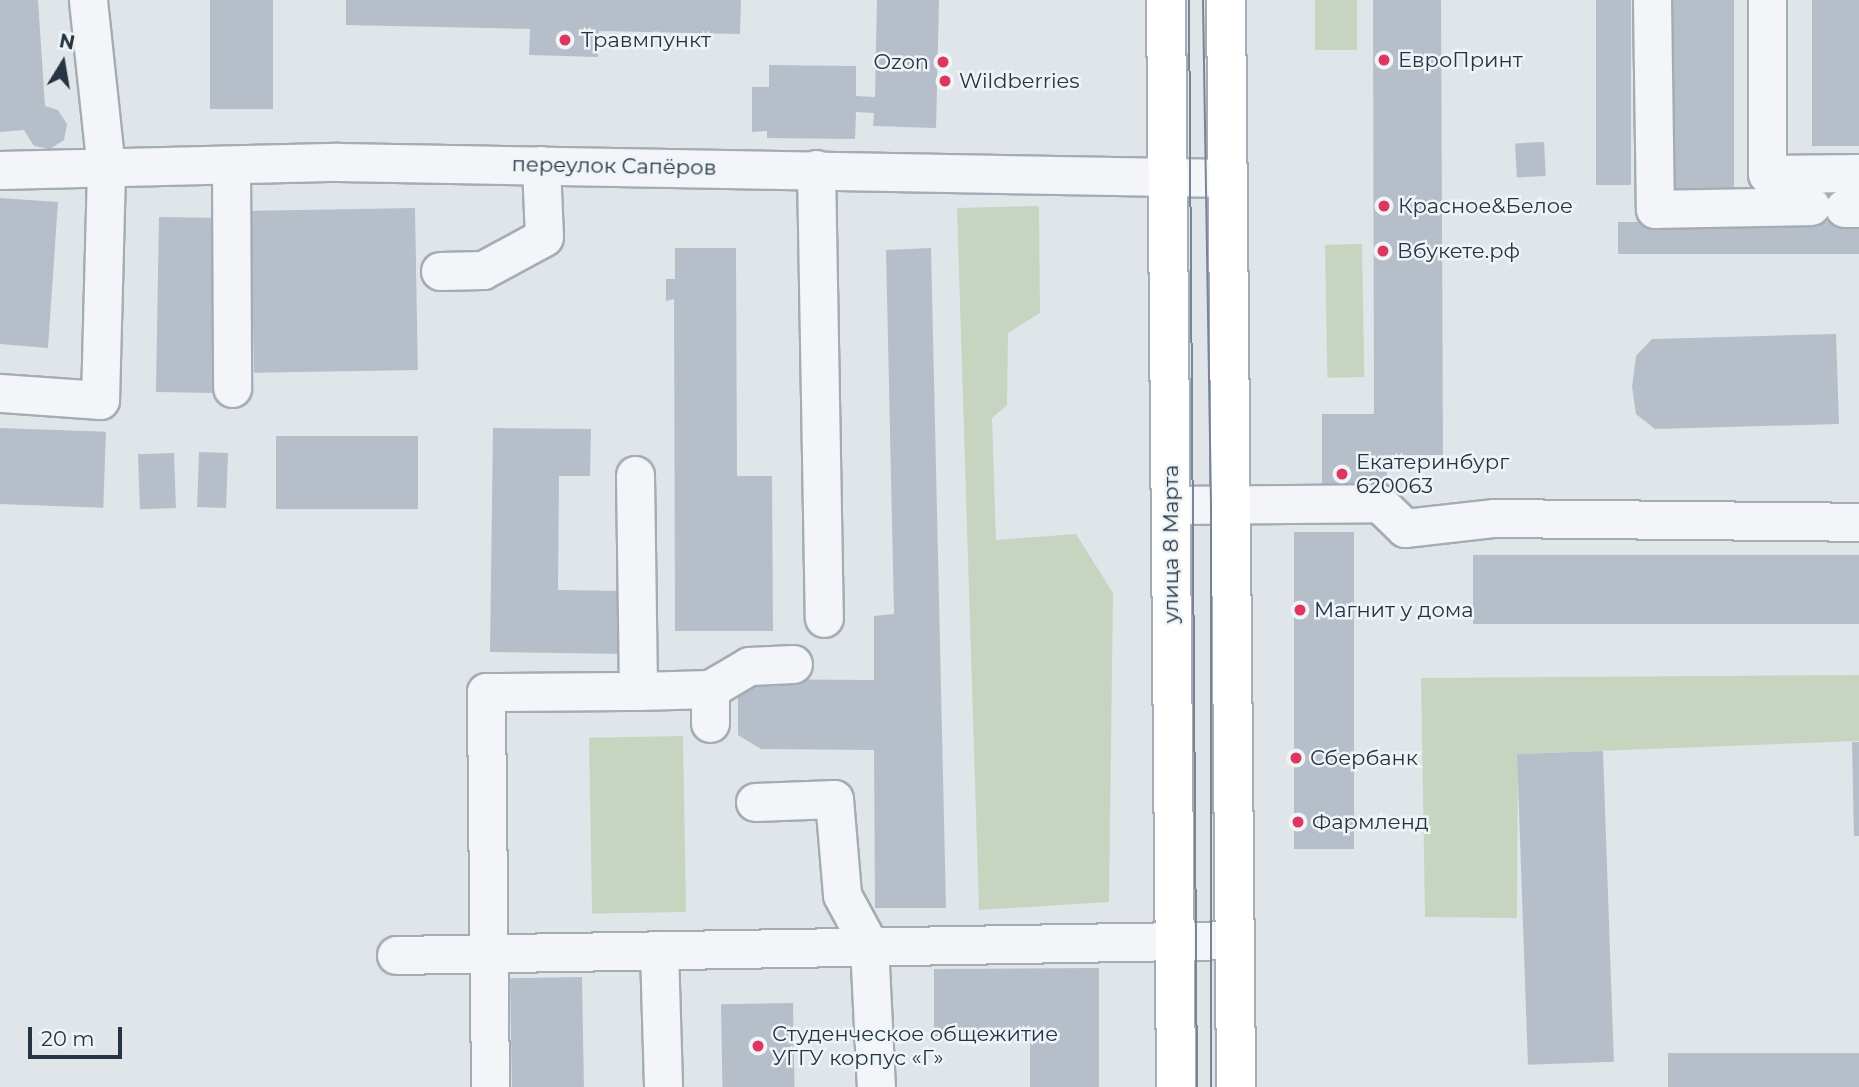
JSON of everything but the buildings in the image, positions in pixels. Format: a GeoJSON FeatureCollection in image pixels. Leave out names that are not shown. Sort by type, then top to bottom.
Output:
{"type":"FeatureCollection","features":[{"type":"Feature","properties":{"kind":"main road","name":"улица 8 Марта"},"geometry":{"type":"LineString","coordinates":[[1166,0],[1176,1087]]}},
{"type":"Feature","properties":{"kind":"main road"},"geometry":{"type":"LineString","coordinates":[[1226,0],[1236,1087]]}},
{"type":"Feature","properties":{"kind":"street"},"geometry":{"type":"LineString","coordinates":[[0,393],[100,400],[106,169],[88,0]]}},
{"type":"Feature","properties":{"kind":"street"},"geometry":{"type":"LineString","coordinates":[[1652,0],[1655,209],[1838,208]]}},
{"type":"Feature","properties":{"kind":"street"},"geometry":{"type":"LineString","coordinates":[[1768,0],[1767,174],[1859,173]]}},
{"type":"Feature","properties":{"kind":"street","name":"переулок Сапёров"},"geometry":{"type":"LineString","coordinates":[[0,170],[231,167],[338,162],[1228,178]]}},
{"type":"Feature","properties":{"kind":"street"},"geometry":{"type":"LineString","coordinates":[[440,271],[484,270],[544,237],[541,165]]}},
{"type":"Feature","properties":{"kind":"street"},"geometry":{"type":"LineString","coordinates":[[231,167],[232,388]]}},
{"type":"Feature","properties":{"kind":"street"},"geometry":{"type":"LineString","coordinates":[[816,169],[824,618]]}},
{"type":"Feature","properties":{"kind":"street"},"geometry":{"type":"LineString","coordinates":[[635,475],[638,691]]}},
{"type":"Feature","properties":{"kind":"street"},"geometry":{"type":"LineString","coordinates":[[1170,505],[1378,503],[1405,528],[1494,518],[1859,522]]}},
{"type":"Feature","properties":{"kind":"street"},"geometry":{"type":"LineString","coordinates":[[490,1087],[486,692],[638,691],[710,706],[749,666],[793,664]]}},
{"type":"Feature","properties":{"kind":"street"},"geometry":{"type":"LineString","coordinates":[[755,802],[834,799],[842,895],[869,945],[876,1087]]}},
{"type":"Feature","properties":{"kind":"street"},"geometry":{"type":"LineString","coordinates":[[396,956],[1235,940]]}},
{"type":"Feature","properties":{"kind":"street"},"geometry":{"type":"LineString","coordinates":[[659,950],[663,1087]]}},
{"type":"Feature","properties":{"kind":"green space"},"geometry":{"type":"Polygon","coordinates":[[[1315,0],[1357,0],[1357,50],[1315,50],[1315,0]]]}},
{"type":"Feature","properties":{"kind":"green space"},"geometry":{"type":"Polygon","coordinates":[[[1039,206],[1040,313],[1008,333],[1007,405],[992,418],[996,540],[1076,534],[1113,593],[1109,902],[979,910],[957,208],[1039,206]]]}},
{"type":"Feature","properties":{"kind":"green space"},"geometry":{"type":"Polygon","coordinates":[[[1362,244],[1364,377],[1327,378],[1325,245],[1362,244]]]}},
{"type":"Feature","properties":{"kind":"green space"},"geometry":{"type":"Polygon","coordinates":[[[1859,675],[1859,741],[1518,754],[1517,918],[1425,917],[1421,678],[1859,675]]]}},
{"type":"Feature","properties":{"kind":"green space"},"geometry":{"type":"Polygon","coordinates":[[[683,736],[686,912],[592,914],[589,738],[683,736]]]}},
{"type":"Feature","properties":{"kind":"tram line"},"geometry":{"type":"LineString","coordinates":[[1189,0],[1197,1087]]}},
{"type":"Feature","properties":{"kind":"tram line"},"geometry":{"type":"LineString","coordinates":[[1203,0],[1211,505],[1211,1087]]}},
{"type":"Feature","properties":{"kind":"place","name":"Травмпункт"},"geometry":{"type":"Point","coordinates":[565,40]}},
{"type":"Feature","properties":{"kind":"place","name":"ЕвроПринт"},"geometry":{"type":"Point","coordinates":[1384,60]}},
{"type":"Feature","properties":{"kind":"place","name":"Ozon"},"geometry":{"type":"Point","coordinates":[943,62]}},
{"type":"Feature","properties":{"kind":"place","name":"Wildberries"},"geometry":{"type":"Point","coordinates":[945,81]}},
{"type":"Feature","properties":{"kind":"place","name":"Красное&Белое"},"geometry":{"type":"Point","coordinates":[1384,206]}},
{"type":"Feature","properties":{"kind":"place","name":"Вбукете.рф"},"geometry":{"type":"Point","coordinates":[1383,251]}},
{"type":"Feature","properties":{"kind":"place","name":"Екатеринбург 620063"},"geometry":{"type":"Point","coordinates":[1342,474]}},
{"type":"Feature","properties":{"kind":"place","name":"Магнит у дома"},"geometry":{"type":"Point","coordinates":[1300,610]}},
{"type":"Feature","properties":{"kind":"place","name":"Сбербанк"},"geometry":{"type":"Point","coordinates":[1296,758]}},
{"type":"Feature","properties":{"kind":"place","name":"Фармленд"},"geometry":{"type":"Point","coordinates":[1298,822]}},
{"type":"Feature","properties":{"kind":"place","name":"Студенческое общежитие УГГУ корпус «Г»"},"geometry":{"type":"Point","coordinates":[758,1046]}}]}
